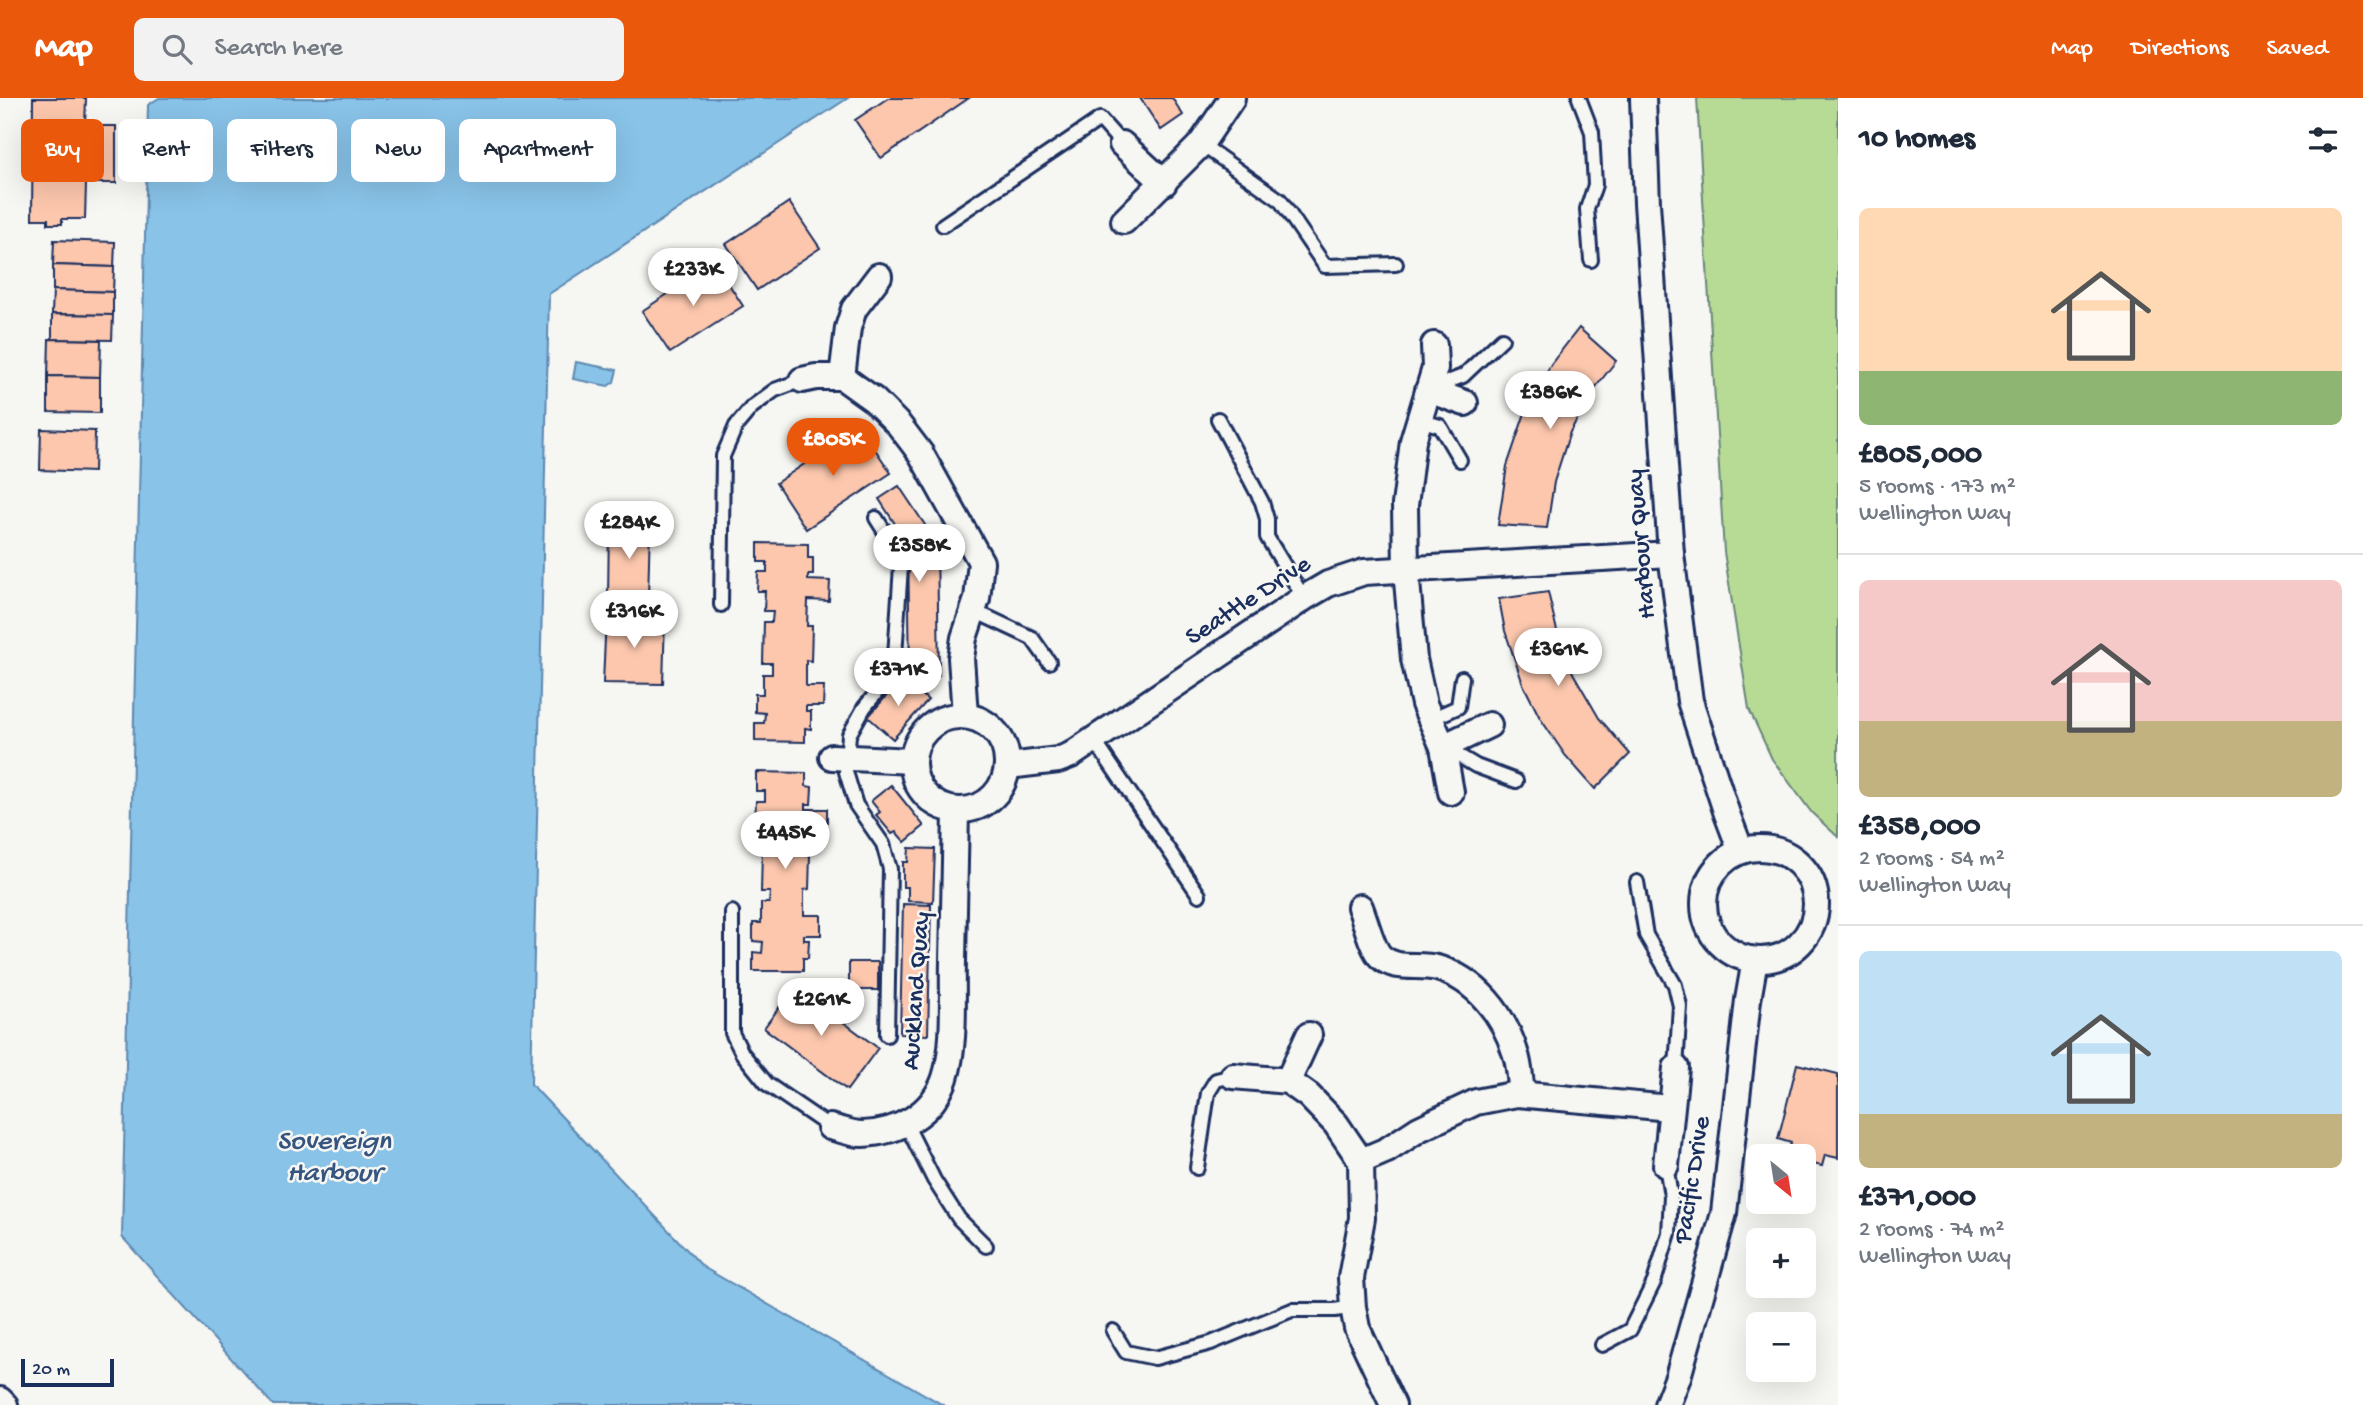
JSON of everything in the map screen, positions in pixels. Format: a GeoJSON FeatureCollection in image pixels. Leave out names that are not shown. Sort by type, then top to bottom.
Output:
{"type":"FeatureCollection","features":[{"type":"Feature","properties":{"kind":"street"},"geometry":{"type":"LineString","coordinates":[[1124,221],[1201,144],[1232,98]]}},
{"type":"Feature","properties":{"kind":"street","name":"Harbour Quay"},"geometry":{"type":"LineString","coordinates":[[1643,98],[1647,203],[1671,554],[1690,701],[1741,851]]}},
{"type":"Feature","properties":{"kind":"street"},"geometry":{"type":"LineString","coordinates":[[1122,144],[1164,183]]}},
{"type":"Feature","properties":{"kind":"street"},"geometry":{"type":"LineString","coordinates":[[842,377],[853,309],[879,276]]}},
{"type":"Feature","properties":{"kind":"street"},"geometry":{"type":"LineString","coordinates":[[1434,345],[1435,368],[1413,441],[1405,505],[1406,570],[1414,659],[1424,704],[1443,747],[1451,792]]}},
{"type":"Feature","properties":{"kind":"street"},"geometry":{"type":"LineString","coordinates":[[802,380],[842,377],[874,400],[899,425],[922,454],[981,562],[981,580],[961,658],[965,715]]}},
{"type":"Feature","properties":{"kind":"street"},"geometry":{"type":"LineString","coordinates":[[1428,390],[1465,403]]}},
{"type":"Feature","properties":{"kind":"street","name":"Seattle Drive"},"geometry":{"type":"LineString","coordinates":[[1008,766],[1058,761],[1071,755],[1304,598],[1328,584],[1364,572],[1671,554]]}},
{"type":"Feature","properties":{"kind":"street"},"geometry":{"type":"LineString","coordinates":[[965,715],[981,720],[996,731],[1005,746],[1008,766],[1004,782],[993,798],[979,807],[956,811],[940,807],[924,795],[915,781],[912,761],[916,745],[927,728],[941,719],[965,715]]}},
{"type":"Feature","properties":{"kind":"street"},"geometry":{"type":"LineString","coordinates":[[1443,747],[1489,725]]}},
{"type":"Feature","properties":{"kind":"street"},"geometry":{"type":"LineString","coordinates":[[839,757],[912,761]]}},
{"type":"Feature","properties":{"kind":"street","name":"Auckland Quay"},"geometry":{"type":"LineString","coordinates":[[830,1127],[859,1134],[887,1131],[906,1124],[933,1101],[945,1080],[950,1056],[956,811]]}},
{"type":"Feature","properties":{"kind":"street"},"geometry":{"type":"LineString","coordinates":[[1760,847],[1780,851],[1797,862],[1809,877],[1826,919],[1810,929],[1793,949],[1768,960],[1738,956],[1724,947],[1712,935],[1704,911],[1706,886],[1714,871],[1726,859],[1741,851],[1760,847]]}},
{"type":"Feature","properties":{"kind":"street"},"geometry":{"type":"LineString","coordinates":[[1360,907],[1378,955],[1393,965],[1418,965],[1439,969],[1466,981],[1487,1001],[1503,1020],[1516,1054],[1522,1094]]}},
{"type":"Feature","properties":{"kind":"street","name":"Pacific Drive"},"geometry":{"type":"LineString","coordinates":[[1667,1405],[1678,1377],[1724,1213],[1755,960]]}},
{"type":"Feature","properties":{"kind":"street"},"geometry":{"type":"LineString","coordinates":[[1288,1081],[1308,1035]]}},
{"type":"Feature","properties":{"kind":"street"},"geometry":{"type":"LineString","coordinates":[[1665,1165],[1676,1068]]}},
{"type":"Feature","properties":{"kind":"street"},"geometry":{"type":"LineString","coordinates":[[1233,1076],[1288,1081],[1336,1124],[1361,1161],[1362,1218],[1351,1278],[1353,1307],[1357,1328],[1393,1405]]}},
{"type":"Feature","properties":{"kind":"street"},"geometry":{"type":"LineString","coordinates":[[1361,1161],[1476,1102],[1522,1094],[1670,1108]]}},
{"type":"Feature","properties":{"kind":"street"},"geometry":{"type":"LineString","coordinates":[[0,1400],[5,1405]]}},
{"type":"Feature","properties":{"kind":"lane"},"geometry":{"type":"LineString","coordinates":[[1578,98],[1592,132],[1595,185],[1587,209],[1591,260]]}},
{"type":"Feature","properties":{"kind":"lane"},"geometry":{"type":"LineString","coordinates":[[943,225],[1100,119],[1122,144]]}},
{"type":"Feature","properties":{"kind":"lane"},"geometry":{"type":"LineString","coordinates":[[1201,144],[1280,200],[1325,266],[1396,264]]}},
{"type":"Feature","properties":{"kind":"lane"},"geometry":{"type":"LineString","coordinates":[[1428,390],[1463,376],[1502,339]]}},
{"type":"Feature","properties":{"kind":"lane"},"geometry":{"type":"LineString","coordinates":[[720,605],[723,456],[736,426],[752,407],[775,390],[802,380]]}},
{"type":"Feature","properties":{"kind":"lane"},"geometry":{"type":"LineString","coordinates":[[1218,419],[1262,502],[1267,519],[1267,537],[1304,598]]}},
{"type":"Feature","properties":{"kind":"lane"},"geometry":{"type":"LineString","coordinates":[[1419,420],[1440,426],[1460,460]]}},
{"type":"Feature","properties":{"kind":"lane"},"geometry":{"type":"LineString","coordinates":[[876,518],[895,548],[901,566],[894,671],[864,708],[839,757],[856,805],[883,844],[888,856],[887,1035]]}},
{"type":"Feature","properties":{"kind":"lane"},"geometry":{"type":"LineString","coordinates":[[972,613],[985,616],[1032,638],[1049,662]]}},
{"type":"Feature","properties":{"kind":"lane"},"geometry":{"type":"LineString","coordinates":[[1431,719],[1458,708],[1462,678]]}},
{"type":"Feature","properties":{"kind":"lane"},"geometry":{"type":"LineString","coordinates":[[1094,740],[1199,895]]}},
{"type":"Feature","properties":{"kind":"lane"},"geometry":{"type":"LineString","coordinates":[[1443,747],[1476,766],[1516,780]]}},
{"type":"Feature","properties":{"kind":"lane"},"geometry":{"type":"LineString","coordinates":[[1637,882],[1646,935],[1675,985],[1679,1006],[1676,1068]]}},
{"type":"Feature","properties":{"kind":"lane"},"geometry":{"type":"LineString","coordinates":[[732,912],[732,1033],[742,1053],[767,1084],[830,1127]]}},
{"type":"Feature","properties":{"kind":"lane"},"geometry":{"type":"LineString","coordinates":[[1197,1168],[1208,1093],[1216,1080],[1233,1076]]}},
{"type":"Feature","properties":{"kind":"lane"},"geometry":{"type":"LineString","coordinates":[[906,1124],[934,1180],[959,1219],[986,1246]]}},
{"type":"Feature","properties":{"kind":"lane"},"geometry":{"type":"LineString","coordinates":[[1602,1345],[1630,1330],[1654,1282],[1669,1233],[1671,1196],[1665,1165]]}},
{"type":"Feature","properties":{"kind":"lane"},"geometry":{"type":"LineString","coordinates":[[1113,1332],[1126,1352],[1155,1358],[1211,1343],[1292,1310],[1335,1310],[1353,1307]]}},
{"type":"Feature","properties":{"kind":"green space"},"geometry":{"type":"Polygon","coordinates":[[[1697,98],[1838,98],[1838,837],[1812,813],[1772,759],[1749,709],[1724,552],[1697,98]]]}},
{"type":"Feature","properties":{"kind":"water","name":"Sovereign Harbour"},"geometry":{"type":"Polygon","coordinates":[[[159,98],[848,98],[549,294],[531,1084],[703,1267],[943,1405],[273,1405],[122,1237],[146,182],[213,182],[213,119],[148,119],[148,105],[159,98]]]}},
{"type":"Feature","properties":{"kind":"water"},"geometry":{"type":"Polygon","coordinates":[[[576,362],[617,370],[614,382],[608,386],[573,379],[576,362]]]}},
{"type":"Feature","properties":{"kind":"building"},"geometry":{"type":"Polygon","coordinates":[[[33,98],[86,98],[85,119],[33,119],[33,98]]]}},
{"type":"Feature","properties":{"kind":"building"},"geometry":{"type":"Polygon","coordinates":[[[888,98],[969,98],[881,158],[855,120],[888,98]]]}},
{"type":"Feature","properties":{"kind":"building"},"geometry":{"type":"Polygon","coordinates":[[[1140,98],[1172,98],[1183,115],[1161,130],[1140,98]]]}},
{"type":"Feature","properties":{"kind":"building"},"geometry":{"type":"Polygon","coordinates":[[[104,126],[116,126],[116,183],[86,183],[85,219],[62,219],[62,224],[48,224],[48,219],[32,219],[32,182],[104,182],[104,126]]]}},
{"type":"Feature","properties":{"kind":"building"},"geometry":{"type":"Polygon","coordinates":[[[789,202],[820,248],[757,290],[726,244],[789,202]]]}},
{"type":"Feature","properties":{"kind":"building"},"geometry":{"type":"Polygon","coordinates":[[[54,240],[115,242],[114,267],[53,265],[54,240]]]}},
{"type":"Feature","properties":{"kind":"building"},"geometry":{"type":"Polygon","coordinates":[[[715,263],[743,306],[670,353],[642,311],[715,263]]]}},
{"type":"Feature","properties":{"kind":"building"},"geometry":{"type":"Polygon","coordinates":[[[53,265],[114,267],[113,292],[53,290],[53,265]]]}},
{"type":"Feature","properties":{"kind":"building"},"geometry":{"type":"Polygon","coordinates":[[[53,290],[113,292],[113,315],[52,314],[53,290]]]}},
{"type":"Feature","properties":{"kind":"building"},"geometry":{"type":"Polygon","coordinates":[[[52,314],[113,315],[112,340],[52,339],[52,314]]]}},
{"type":"Feature","properties":{"kind":"building"},"geometry":{"type":"Polygon","coordinates":[[[1579,328],[1616,361],[1592,392],[1570,432],[1554,482],[1547,528],[1498,525],[1507,466],[1525,413],[1551,364],[1579,328]]]}},
{"type":"Feature","properties":{"kind":"building"},"geometry":{"type":"Polygon","coordinates":[[[49,339],[101,340],[100,377],[48,376],[49,339]]]}},
{"type":"Feature","properties":{"kind":"building"},"geometry":{"type":"Polygon","coordinates":[[[48,376],[100,377],[100,413],[48,412],[48,376]]]}},
{"type":"Feature","properties":{"kind":"building"},"geometry":{"type":"Polygon","coordinates":[[[860,427],[891,473],[806,529],[776,483],[860,427]]]}},
{"type":"Feature","properties":{"kind":"building"},"geometry":{"type":"Polygon","coordinates":[[[41,429],[95,431],[94,472],[40,470],[41,429]]]}},
{"type":"Feature","properties":{"kind":"building"},"geometry":{"type":"Polygon","coordinates":[[[899,486],[937,543],[939,675],[910,675],[908,544],[879,499],[899,486]]]}},
{"type":"Feature","properties":{"kind":"building"},"geometry":{"type":"Polygon","coordinates":[[[609,524],[650,525],[648,599],[608,598],[609,524]]]}},
{"type":"Feature","properties":{"kind":"building"},"geometry":{"type":"Polygon","coordinates":[[[758,543],[808,544],[808,558],[813,558],[813,575],[808,575],[808,580],[830,581],[829,601],[808,600],[807,626],[812,626],[811,661],[806,660],[806,686],[824,686],[823,706],[806,706],[806,711],[811,711],[811,729],[805,728],[805,742],[755,741],[755,723],[764,723],[765,713],[755,712],[755,694],[763,694],[763,674],[772,674],[772,663],[763,663],[764,622],[772,622],[773,611],[764,611],[765,591],[757,591],[758,572],[767,572],[767,562],[758,562],[758,543]]]}},
{"type":"Feature","properties":{"kind":"building"},"geometry":{"type":"Polygon","coordinates":[[[1548,592],[1557,631],[1573,673],[1599,718],[1630,754],[1595,789],[1565,755],[1540,718],[1523,684],[1505,631],[1499,599],[1548,592]]]}},
{"type":"Feature","properties":{"kind":"building"},"geometry":{"type":"Polygon","coordinates":[[[606,616],[665,618],[663,684],[603,683],[606,616]]]}},
{"type":"Feature","properties":{"kind":"building"},"geometry":{"type":"Polygon","coordinates":[[[903,677],[928,700],[893,739],[868,717],[903,677]]]}},
{"type":"Feature","properties":{"kind":"building"},"geometry":{"type":"Polygon","coordinates":[[[756,772],[806,773],[806,786],[812,787],[811,804],[806,804],[806,809],[827,809],[827,830],[805,830],[805,855],[810,855],[809,889],[804,890],[804,915],[821,915],[821,935],[804,935],[804,940],[809,940],[808,958],[803,958],[803,971],[753,971],[753,952],[762,953],[763,942],[753,941],[753,923],[761,923],[761,903],[769,903],[770,892],[761,892],[762,851],[770,851],[770,840],[762,840],[762,820],[755,820],[756,801],[765,801],[765,791],[756,791],[756,772]]]}},
{"type":"Feature","properties":{"kind":"building"},"geometry":{"type":"Polygon","coordinates":[[[891,785],[924,826],[905,842],[896,832],[892,834],[876,815],[880,812],[871,801],[891,785]]]}},
{"type":"Feature","properties":{"kind":"building"},"geometry":{"type":"Polygon","coordinates":[[[909,848],[935,849],[933,902],[908,901],[908,887],[903,887],[903,862],[908,862],[909,848]]]}},
{"type":"Feature","properties":{"kind":"building"},"geometry":{"type":"Polygon","coordinates":[[[903,904],[931,905],[928,1035],[900,1034],[903,904]]]}},
{"type":"Feature","properties":{"kind":"building"},"geometry":{"type":"Polygon","coordinates":[[[849,962],[878,962],[878,990],[849,990],[849,962]]]}},
{"type":"Feature","properties":{"kind":"building"},"geometry":{"type":"Polygon","coordinates":[[[795,986],[878,1048],[847,1090],[764,1028],[795,986]]]}},
{"type":"Feature","properties":{"kind":"building"},"geometry":{"type":"Polygon","coordinates":[[[1797,1064],[1838,1074],[1838,1158],[1825,1155],[1822,1166],[1816,1165],[1816,1144],[1791,1144],[1778,1139],[1797,1064]]]}}]}
